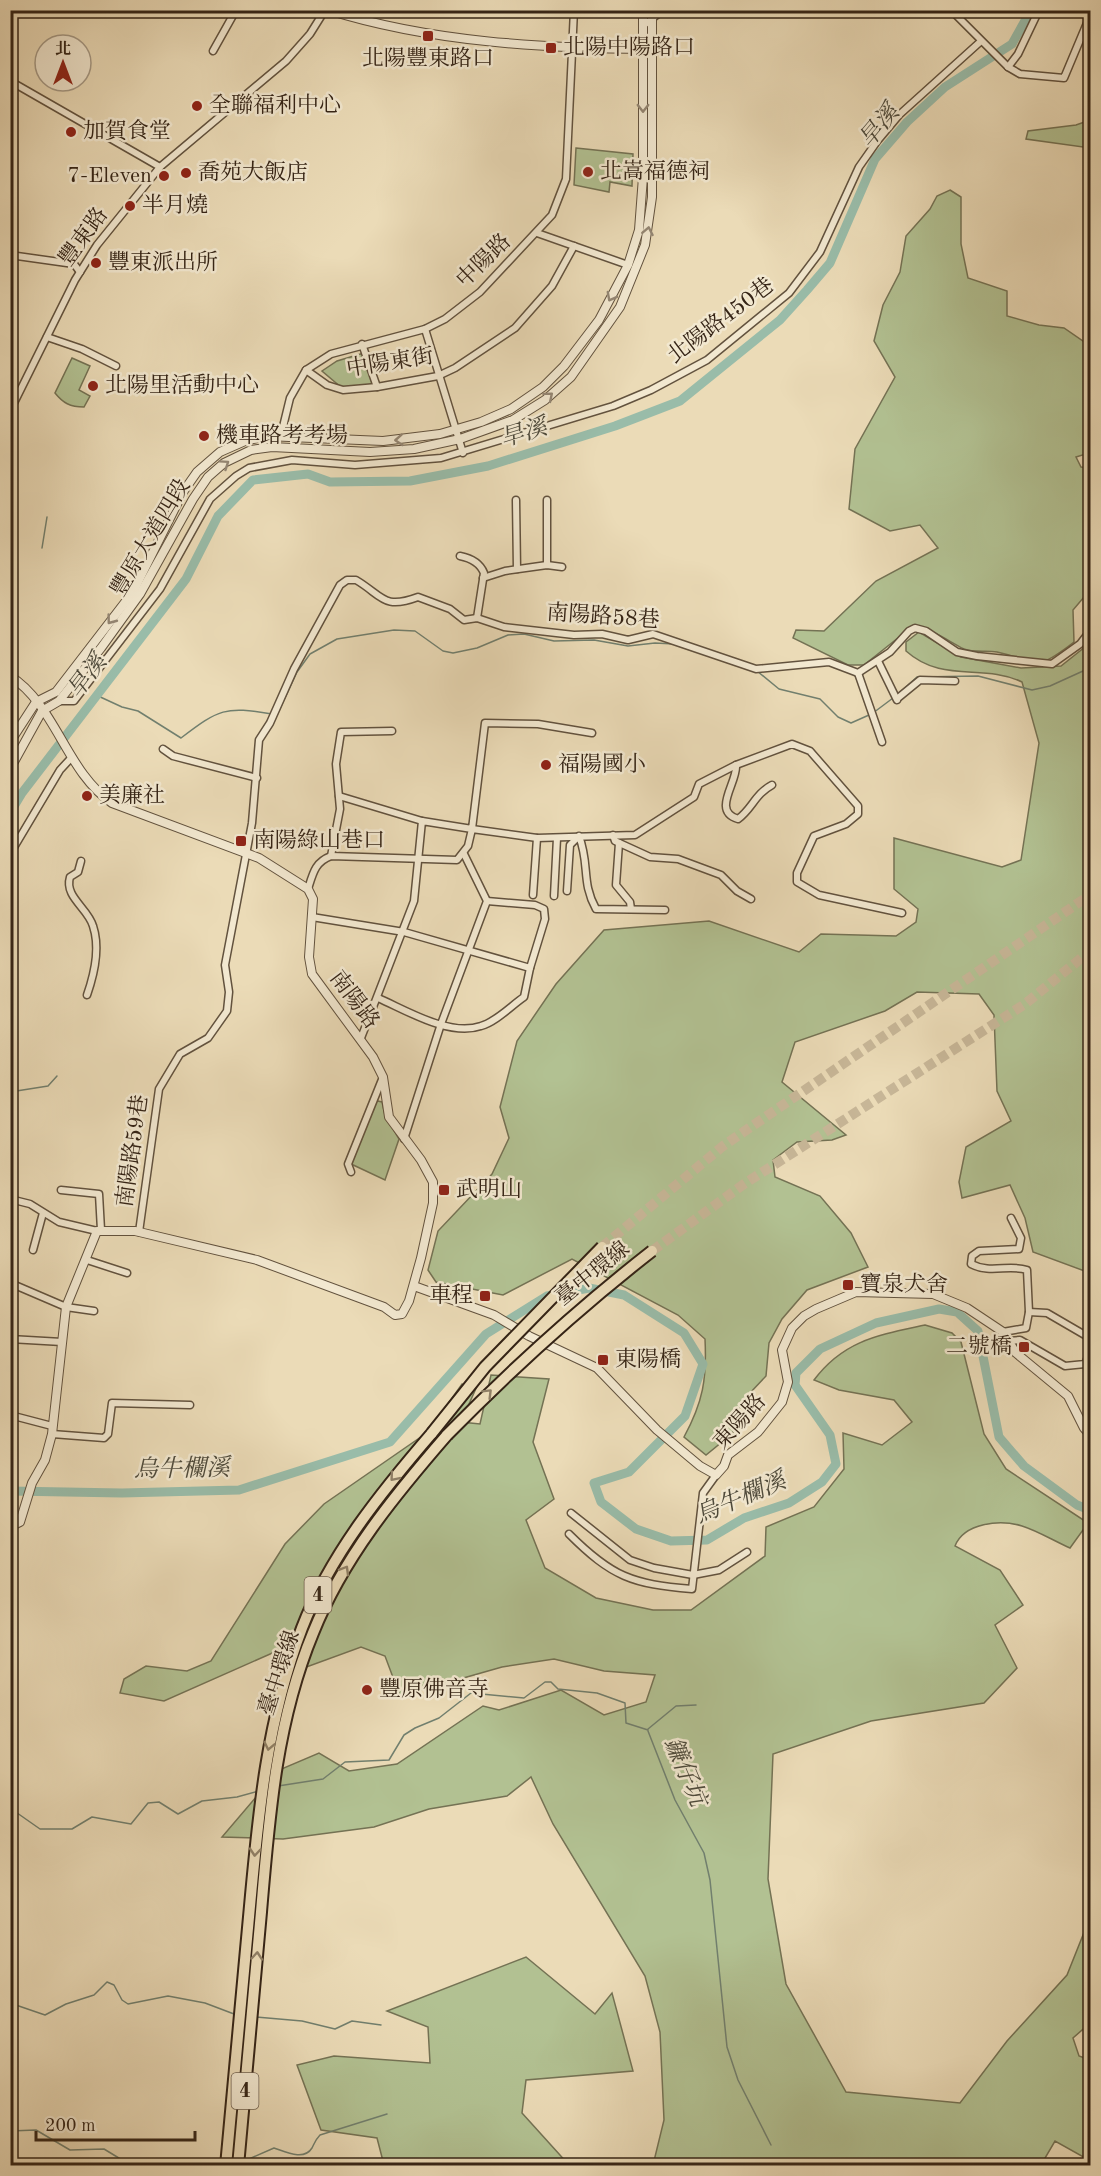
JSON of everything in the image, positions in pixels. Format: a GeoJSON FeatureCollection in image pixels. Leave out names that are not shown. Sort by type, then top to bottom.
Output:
{"type":"FeatureCollection","features":[{"type":"Feature","properties":{"kind":"highway","name":"臺中環線"},"geometry":{"type":"LineString","coordinates":[[226,2166],[262,1790],[280,1694],[314,1602],[354,1534],[387,1485],[485,1367],[602,1247]]}},
{"type":"Feature","properties":{"kind":"highway","name":"臺中環線"},"geometry":{"type":"LineString","coordinates":[[238,2164],[274,1787],[289,1699],[313,1632],[355,1553],[399,1491],[447,1435],[589,1299],[652,1251]]}},
{"type":"Feature","properties":{"kind":"street"},"geometry":{"type":"LineString","coordinates":[[213,51],[236,10]]}},
{"type":"Feature","properties":{"kind":"street"},"geometry":{"type":"LineString","coordinates":[[327,10],[415,33],[653,50]]}},
{"type":"Feature","properties":{"kind":"street","name":"豐東路"},"geometry":{"type":"LineString","coordinates":[[10,411],[80,272],[160,167],[286,61],[327,10]]}},
{"type":"Feature","properties":{"kind":"street","name":"中陽路"},"geometry":{"type":"LineString","coordinates":[[280,435],[290,398],[306,370],[331,354],[425,329],[445,319],[480,292],[537,233],[558,206],[566,179],[574,10]]}},
{"type":"Feature","properties":{"kind":"street","name":"豐原大道四段"},"geometry":{"type":"LineString","coordinates":[[36,702],[57,692],[133,592],[183,492],[197,472],[220,452],[245,441],[280,435],[383,441],[414,439],[456,429],[511,409],[543,387],[564,366],[599,320],[628,265],[639,230],[643,10]]}},
{"type":"Feature","properties":{"kind":"street"},"geometry":{"type":"LineString","coordinates":[[643,26],[652,15],[663,10]]}},
{"type":"Feature","properties":{"kind":"street"},"geometry":{"type":"LineString","coordinates":[[951,10],[981,43],[1020,74],[1064,78],[1090,16]]}},
{"type":"Feature","properties":{"kind":"street"},"geometry":{"type":"LineString","coordinates":[[1006,64],[1018,54],[1039,10]]}},
{"type":"Feature","properties":{"kind":"street","name":"豐原大道四段"},"geometry":{"type":"LineString","coordinates":[[42,711],[59,701],[140,594],[193,498],[208,477],[225,463],[251,450],[272,447],[370,452],[414,449],[460,439],[513,420],[545,400],[571,377],[620,307],[645,245],[650,220],[652,15]]}},
{"type":"Feature","properties":{"kind":"street","name":"北陽路450巷"},"geometry":{"type":"LineString","coordinates":[[59,701],[74,701],[101,667],[160,589],[210,499],[236,476],[270,462],[292,460],[355,465],[404,463],[464,453],[613,406],[651,390],[706,360],[789,293],[807,272],[835,224],[859,167],[878,140],[899,115],[981,43]]}},
{"type":"Feature","properties":{"kind":"street"},"geometry":{"type":"LineString","coordinates":[[10,81],[160,167]]}},
{"type":"Feature","properties":{"kind":"street"},"geometry":{"type":"LineString","coordinates":[[537,233],[628,265]]}},
{"type":"Feature","properties":{"kind":"street","name":"中陽東街"},"geometry":{"type":"LineString","coordinates":[[306,370],[335,389],[377,387],[438,376],[455,368],[515,328],[552,286],[574,246]]}},
{"type":"Feature","properties":{"kind":"street"},"geometry":{"type":"LineString","coordinates":[[10,255],[74,264],[80,272]]}},
{"type":"Feature","properties":{"kind":"street"},"geometry":{"type":"LineString","coordinates":[[425,329],[464,453]]}},
{"type":"Feature","properties":{"kind":"street"},"geometry":{"type":"LineString","coordinates":[[47,337],[82,349],[116,366]]}},
{"type":"Feature","properties":{"kind":"street"},"geometry":{"type":"LineString","coordinates":[[362,344],[377,387]]}},
{"type":"Feature","properties":{"kind":"street"},"geometry":{"type":"LineString","coordinates":[[516,500],[517,569]]}},
{"type":"Feature","properties":{"kind":"street"},"geometry":{"type":"LineString","coordinates":[[547,565],[548,500]]}},
{"type":"Feature","properties":{"kind":"street"},"geometry":{"type":"LineString","coordinates":[[460,556],[482,567],[483,578],[477,618]]}},
{"type":"Feature","properties":{"kind":"street"},"geometry":{"type":"LineString","coordinates":[[483,578],[517,569],[547,565],[562,567]]}},
{"type":"Feature","properties":{"kind":"street","name":"南陽路58巷"},"geometry":{"type":"LineString","coordinates":[[247,854],[257,778],[259,740],[270,723],[294,669],[340,585],[356,580],[384,602],[402,603],[418,597],[441,605],[464,620],[477,618],[504,627],[574,635],[602,634],[620,639],[640,638],[652,634],[756,669],[830,662],[858,673]]}},
{"type":"Feature","properties":{"kind":"street"},"geometry":{"type":"LineString","coordinates":[[882,742],[858,673],[878,661],[909,631],[915,628],[926,631],[957,652],[1052,664],[1080,644],[1090,631]]}},
{"type":"Feature","properties":{"kind":"street"},"geometry":{"type":"LineString","coordinates":[[878,661],[897,699],[920,680],[955,681]]}},
{"type":"Feature","properties":{"kind":"street"},"geometry":{"type":"LineString","coordinates":[[10,676],[22,683],[51,722],[91,787],[112,802],[271,865],[308,889],[315,867],[321,860],[331,856],[458,860],[464,854],[472,829],[486,723],[538,724],[592,733]]}},
{"type":"Feature","properties":{"kind":"street"},"geometry":{"type":"LineString","coordinates":[[10,742],[36,702]]}},
{"type":"Feature","properties":{"kind":"street"},"geometry":{"type":"LineString","coordinates":[[10,769],[42,711]]}},
{"type":"Feature","properties":{"kind":"street"},"geometry":{"type":"LineString","coordinates":[[331,856],[340,809],[336,764],[341,732],[392,731]]}},
{"type":"Feature","properties":{"kind":"street"},"geometry":{"type":"LineString","coordinates":[[339,796],[422,821],[472,829],[557,838],[635,835],[694,796],[699,784],[736,765],[784,745],[792,744],[810,751],[858,807],[858,814],[846,824],[814,836],[796,873],[797,882],[819,895],[902,913]]}},
{"type":"Feature","properties":{"kind":"street"},"geometry":{"type":"LineString","coordinates":[[163,749],[173,756],[257,778]]}},
{"type":"Feature","properties":{"kind":"street"},"geometry":{"type":"LineString","coordinates":[[10,854],[71,755]]}},
{"type":"Feature","properties":{"kind":"street"},"geometry":{"type":"LineString","coordinates":[[736,765],[736,773],[725,811],[731,817],[738,819],[748,813],[760,791],[772,785]]}},
{"type":"Feature","properties":{"kind":"street"},"geometry":{"type":"LineString","coordinates":[[361,1038],[404,932],[414,901],[422,821]]}},
{"type":"Feature","properties":{"kind":"street"},"geometry":{"type":"LineString","coordinates":[[613,835],[619,843],[650,857],[678,859],[721,875],[737,891],[751,899]]}},
{"type":"Feature","properties":{"kind":"street"},"geometry":{"type":"LineString","coordinates":[[567,891],[570,845],[579,836]]}},
{"type":"Feature","properties":{"kind":"street"},"geometry":{"type":"LineString","coordinates":[[579,836],[586,855],[587,892],[596,909],[665,910]]}},
{"type":"Feature","properties":{"kind":"street"},"geometry":{"type":"LineString","coordinates":[[533,895],[537,837]]}},
{"type":"Feature","properties":{"kind":"street"},"geometry":{"type":"LineString","coordinates":[[554,896],[557,838]]}},
{"type":"Feature","properties":{"kind":"street"},"geometry":{"type":"LineString","coordinates":[[619,843],[616,885],[630,902],[631,909]]}},
{"type":"Feature","properties":{"kind":"street","name":"南陽路59巷"},"geometry":{"type":"LineString","coordinates":[[139,1232],[159,1089],[180,1054],[208,1038],[227,1011],[229,992],[225,965],[247,854]]}},
{"type":"Feature","properties":{"kind":"street"},"geometry":{"type":"LineString","coordinates":[[404,1139],[441,1024],[487,901],[464,854]]}},
{"type":"Feature","properties":{"kind":"street"},"geometry":{"type":"LineString","coordinates":[[81,861],[78,872],[70,877],[69,882],[70,891],[93,926],[95,966],[87,995]]}},
{"type":"Feature","properties":{"kind":"street","name":"南陽路"},"geometry":{"type":"LineString","coordinates":[[308,889],[313,899],[309,957],[312,974],[343,1019],[361,1038],[383,1077],[389,1117],[429,1173],[434,1191],[414,1286],[405,1310]]}},
{"type":"Feature","properties":{"kind":"street"},"geometry":{"type":"LineString","coordinates":[[378,998],[441,1024],[458,1028],[482,1026],[524,997],[545,919],[544,909],[535,905],[487,901]]}},
{"type":"Feature","properties":{"kind":"street"},"geometry":{"type":"LineString","coordinates":[[312,916],[404,932],[530,968]]}},
{"type":"Feature","properties":{"kind":"street"},"geometry":{"type":"LineString","coordinates":[[351,1172],[348,1164],[383,1077]]}},
{"type":"Feature","properties":{"kind":"street"},"geometry":{"type":"LineString","coordinates":[[10,1527],[20,1522],[32,1483],[45,1460],[52,1430],[66,1307],[99,1230],[99,1194],[61,1190]]}},
{"type":"Feature","properties":{"kind":"street"},"geometry":{"type":"LineString","coordinates":[[10,1199],[30,1204],[59,1222],[99,1230]]}},
{"type":"Feature","properties":{"kind":"street"},"geometry":{"type":"LineString","coordinates":[[33,1250],[43,1213]]}},
{"type":"Feature","properties":{"kind":"street"},"geometry":{"type":"LineString","coordinates":[[1003,1332],[1026,1328],[1029,1312],[1028,1270],[992,1270],[971,1264],[972,1256],[979,1251],[1019,1249],[1021,1238],[1011,1218]]}},
{"type":"Feature","properties":{"kind":"street","name":"南陽路59巷"},"geometry":{"type":"LineString","coordinates":[[99,1230],[139,1232],[257,1260],[384,1306],[395,1315],[402,1314],[405,1310]]}},
{"type":"Feature","properties":{"kind":"street"},"geometry":{"type":"LineString","coordinates":[[87,1260],[127,1273]]}},
{"type":"Feature","properties":{"kind":"street"},"geometry":{"type":"LineString","coordinates":[[10,1283],[66,1307],[94,1311]]}},
{"type":"Feature","properties":{"kind":"street","name":"東陽路"},"geometry":{"type":"LineString","coordinates":[[414,1286],[485,1311],[550,1347],[597,1368],[657,1431],[700,1466],[716,1475],[724,1466],[728,1455],[758,1432],[782,1402],[788,1382],[782,1350],[792,1328],[804,1316],[835,1299],[856,1292],[933,1294],[967,1308],[1003,1332],[1016,1353],[1068,1396],[1090,1435]]}},
{"type":"Feature","properties":{"kind":"street"},"geometry":{"type":"LineString","coordinates":[[1029,1312],[1047,1313],[1090,1338]]}},
{"type":"Feature","properties":{"kind":"street"},"geometry":{"type":"LineString","coordinates":[[10,1339],[62,1342]]}},
{"type":"Feature","properties":{"kind":"street"},"geometry":{"type":"LineString","coordinates":[[1009,1341],[1020,1340],[1065,1366],[1086,1364],[1090,1352]]}},
{"type":"Feature","properties":{"kind":"street"},"geometry":{"type":"LineString","coordinates":[[10,1415],[52,1430],[104,1438],[108,1434],[112,1403],[190,1405]]}},
{"type":"Feature","properties":{"kind":"street"},"geometry":{"type":"LineString","coordinates":[[569,1534],[587,1552],[628,1579],[651,1586],[692,1589],[703,1493],[716,1475]]}},
{"type":"Feature","properties":{"kind":"street"},"geometry":{"type":"LineString","coordinates":[[571,1513],[630,1560],[654,1569],[693,1575],[719,1570],[747,1552]]}},
{"type":"Feature","properties":{"kind":"green space"},"geometry":{"type":"Polygon","coordinates":[[[1090,120],[1090,148],[1026,139],[1028,131],[1076,125],[1090,120]]]}},
{"type":"Feature","properties":{"kind":"green space"},"geometry":{"type":"Polygon","coordinates":[[[576,148],[633,154],[632,186],[610,182],[609,192],[574,185],[576,148]]]}},
{"type":"Feature","properties":{"kind":"green space"},"geometry":{"type":"Polygon","coordinates":[[[950,190],[961,197],[961,244],[968,278],[1007,291],[1007,316],[1039,325],[1064,328],[1090,346],[1090,442],[1086,454],[1076,457],[1081,467],[1090,468],[1090,590],[1073,610],[1074,642],[1044,661],[1030,661],[997,652],[964,649],[933,632],[913,626],[864,665],[848,665],[793,638],[796,630],[824,631],[876,581],[938,548],[920,525],[890,531],[849,509],[855,449],[895,377],[874,341],[883,305],[900,272],[906,236],[930,209],[937,196],[950,190]]]}},
{"type":"Feature","properties":{"kind":"green space"},"geometry":{"type":"Polygon","coordinates":[[[364,353],[376,385],[342,388],[322,371],[337,361],[364,353]]]}},
{"type":"Feature","properties":{"kind":"green space"},"geometry":{"type":"Polygon","coordinates":[[[72,358],[90,366],[79,390],[90,396],[84,407],[67,404],[55,393],[72,358]]]}},
{"type":"Feature","properties":{"kind":"green space"},"geometry":{"type":"Polygon","coordinates":[[[919,632],[961,657],[1021,668],[1061,666],[1090,643],[1090,1273],[1033,1252],[1025,1218],[1010,1185],[962,1198],[959,1182],[966,1147],[1011,1121],[997,1091],[994,1015],[979,994],[917,992],[885,1011],[795,1042],[782,1082],[846,1135],[832,1140],[797,1142],[773,1160],[775,1177],[820,1196],[851,1233],[868,1267],[807,1290],[782,1319],[769,1343],[766,1376],[750,1393],[732,1419],[733,1433],[706,1455],[684,1437],[700,1401],[705,1366],[705,1339],[678,1315],[572,1259],[503,1295],[436,1282],[428,1270],[438,1231],[492,1174],[509,1138],[500,1107],[517,1041],[556,984],[604,930],[709,921],[799,952],[821,934],[896,936],[916,922],[918,909],[894,889],[894,838],[1002,867],[1021,860],[1039,743],[1022,682],[993,674],[934,667],[920,661],[906,651],[906,642],[919,632]]]}},
{"type":"Feature","properties":{"kind":"green space"},"geometry":{"type":"Polygon","coordinates":[[[373,1100],[382,1102],[385,1115],[399,1139],[385,1180],[349,1163],[373,1100]]]}},
{"type":"Feature","properties":{"kind":"green space"},"geometry":{"type":"Polygon","coordinates":[[[925,1325],[952,1333],[961,1342],[984,1434],[1006,1469],[1088,1523],[1070,1548],[1028,1528],[1004,1523],[974,1528],[966,1532],[955,1546],[1000,1570],[1023,1605],[995,1625],[1017,1668],[984,1703],[871,1721],[773,1754],[768,1879],[786,1984],[846,2092],[960,2103],[1007,2041],[1067,1975],[1085,1930],[1090,1926],[1090,2023],[1073,2038],[1079,2056],[1090,2060],[1090,2159],[1055,2141],[1041,2165],[653,2165],[664,2120],[660,2032],[645,1976],[553,1824],[531,1777],[507,1796],[429,1809],[374,1827],[283,1839],[222,1837],[279,1770],[319,1753],[349,1771],[397,1764],[483,1706],[499,1710],[561,1690],[604,1715],[646,1702],[655,1675],[604,1671],[554,1659],[502,1667],[400,1696],[385,1656],[361,1647],[301,1669],[295,1643],[164,1701],[120,1693],[124,1679],[146,1666],[187,1671],[211,1661],[285,1544],[324,1504],[428,1432],[462,1384],[477,1386],[461,1422],[480,1424],[491,1375],[549,1379],[533,1442],[554,1499],[526,1520],[545,1568],[596,1598],[653,1610],[691,1610],[765,1556],[766,1527],[814,1507],[844,1469],[843,1433],[882,1445],[912,1422],[894,1400],[839,1390],[814,1380],[838,1356],[864,1341],[925,1325]]]}},
{"type":"Feature","properties":{"kind":"green space"},"geometry":{"type":"Polygon","coordinates":[[[526,1957],[595,2014],[612,1993],[633,2071],[526,2080],[522,2113],[569,2165],[384,2165],[377,2138],[321,2130],[297,2065],[334,2056],[430,2063],[428,2027],[387,2011],[526,1957]]]}},
{"type":"Feature","properties":{"kind":"waterway","name":"旱溪"},"geometry":{"type":"LineString","coordinates":[[10,813],[22,793],[186,579],[218,516],[253,480],[308,474],[330,482],[410,481],[488,466],[615,426],[680,401],[780,320],[807,290],[830,263],[875,159],[907,122],[945,87],[1012,44],[1031,10]]}},
{"type":"Feature","properties":{"kind":"waterway"},"geometry":{"type":"LineString","coordinates":[[42,548],[47,517]]}},
{"type":"Feature","properties":{"kind":"waterway"},"geometry":{"type":"LineString","coordinates":[[277,715],[297,672],[310,654],[337,639],[394,630],[415,631],[443,651],[453,653],[477,648],[508,635],[524,634],[554,641],[594,640],[628,646],[655,643],[674,644]]}},
{"type":"Feature","properties":{"kind":"waterway"},"geometry":{"type":"LineString","coordinates":[[757,671],[779,689],[820,699],[838,717],[851,723],[869,715]]}},
{"type":"Feature","properties":{"kind":"waterway"},"geometry":{"type":"LineString","coordinates":[[897,695],[917,677],[978,676],[1032,690],[1050,686],[1083,671],[1090,672]]}},
{"type":"Feature","properties":{"kind":"waterway"},"geometry":{"type":"LineString","coordinates":[[96,695],[122,707],[138,711],[181,738],[205,721],[223,712],[243,710],[272,714]]}},
{"type":"Feature","properties":{"kind":"waterway"},"geometry":{"type":"LineString","coordinates":[[873,713],[893,698]]}},
{"type":"Feature","properties":{"kind":"waterway"},"geometry":{"type":"LineString","coordinates":[[10,1092],[48,1086],[57,1076]]}},
{"type":"Feature","properties":{"kind":"waterway","name":"烏牛欄溪"},"geometry":{"type":"LineString","coordinates":[[10,1491],[122,1493],[239,1490],[390,1442],[486,1334],[547,1296],[589,1288],[624,1295],[684,1333],[703,1364],[685,1416],[629,1472],[594,1483],[601,1502],[636,1529],[671,1541],[707,1540],[744,1518],[789,1503],[822,1482],[836,1464],[830,1435],[795,1385],[796,1373],[820,1349],[876,1323],[939,1309],[957,1312],[978,1331],[999,1437],[1024,1466],[1077,1505],[1090,1510]]}},
{"type":"Feature","properties":{"kind":"waterway","name":"鐮仔坑"},"geometry":{"type":"LineString","coordinates":[[278,1786],[323,1779],[345,1762],[389,1760],[404,1735],[439,1718],[471,1693],[524,1698],[545,1682],[551,1682],[558,1689],[597,1693],[625,1703],[626,1723],[648,1730]]}},
{"type":"Feature","properties":{"kind":"waterway"},"geometry":{"type":"LineString","coordinates":[[648,1729],[676,1706],[696,1705]]}},
{"type":"Feature","properties":{"kind":"waterway","name":"鐮仔坑"},"geometry":{"type":"LineString","coordinates":[[648,1731],[675,1800],[704,1853],[710,1880],[727,2047],[738,2080],[771,2145]]}},
{"type":"Feature","properties":{"kind":"waterway","name":"鐮仔坑"},"geometry":{"type":"LineString","coordinates":[[10,1808],[40,1829],[72,1829],[92,1817],[131,1824],[148,1803],[159,1802],[178,1814],[202,1801],[237,1797],[259,1791]]}},
{"type":"Feature","properties":{"kind":"waterway"},"geometry":{"type":"LineString","coordinates":[[10,2003],[45,2015],[66,2004],[94,1995],[107,1982],[114,1985],[122,2000],[128,2004],[168,1996],[205,2003],[234,2014]]}},
{"type":"Feature","properties":{"kind":"waterway"},"geometry":{"type":"LineString","coordinates":[[256,2017],[302,2021],[335,2029],[352,2021],[381,2025]]}},
{"type":"Feature","properties":{"kind":"waterway"},"geometry":{"type":"LineString","coordinates":[[249,2159],[274,2148],[294,2154],[304,2154],[309,2152],[320,2135],[387,2114]]}},
{"type":"Feature","properties":{"kind":"waterway"},"geometry":{"type":"LineString","coordinates":[[10,2131],[36,2130],[70,2150],[104,2149],[132,2166]]}},
{"type":"Feature","properties":{"kind":"waterway"},"geometry":{"type":"LineString","coordinates":[[243,2163],[249,2159],[257,2166]]}},
{"type":"Feature","properties":{"kind":"tunnel"},"geometry":{"type":"LineString","coordinates":[[602,1247],[723,1146],[1090,895]]}},
{"type":"Feature","properties":{"kind":"tunnel"},"geometry":{"type":"LineString","coordinates":[[652,1251],[744,1184],[1025,1004],[1090,951]]}},
{"type":"Feature","properties":{"kind":"place","name":"北陽豐東路口"},"geometry":{"type":"Point","coordinates":[428,36]}},
{"type":"Feature","properties":{"kind":"place","name":"北陽中陽路口"},"geometry":{"type":"Point","coordinates":[551,48]}},
{"type":"Feature","properties":{"kind":"place","name":"全聯福利中心"},"geometry":{"type":"Point","coordinates":[197,106]}},
{"type":"Feature","properties":{"kind":"place","name":"加賀食堂"},"geometry":{"type":"Point","coordinates":[71,132]}},
{"type":"Feature","properties":{"kind":"place","name":"北嵩福德祠"},"geometry":{"type":"Point","coordinates":[588,172]}},
{"type":"Feature","properties":{"kind":"place","name":"喬苑大飯店"},"geometry":{"type":"Point","coordinates":[186,173]}},
{"type":"Feature","properties":{"kind":"place","name":"7-Eleven"},"geometry":{"type":"Point","coordinates":[164,176]}},
{"type":"Feature","properties":{"kind":"place","name":"半月燒"},"geometry":{"type":"Point","coordinates":[130,206]}},
{"type":"Feature","properties":{"kind":"place","name":"豐東派出所"},"geometry":{"type":"Point","coordinates":[96,263]}},
{"type":"Feature","properties":{"kind":"place","name":"北陽里活動中心"},"geometry":{"type":"Point","coordinates":[93,386]}},
{"type":"Feature","properties":{"kind":"place","name":"機車路考考場"},"geometry":{"type":"Point","coordinates":[204,436]}},
{"type":"Feature","properties":{"kind":"place","name":"福陽國小"},"geometry":{"type":"Point","coordinates":[546,765]}},
{"type":"Feature","properties":{"kind":"place","name":"美廉社"},"geometry":{"type":"Point","coordinates":[87,796]}},
{"type":"Feature","properties":{"kind":"place","name":"南陽綠山巷口"},"geometry":{"type":"Point","coordinates":[241,841]}},
{"type":"Feature","properties":{"kind":"place","name":"武明山"},"geometry":{"type":"Point","coordinates":[444,1190]}},
{"type":"Feature","properties":{"kind":"place","name":"寶泉犬舍"},"geometry":{"type":"Point","coordinates":[848,1285]}},
{"type":"Feature","properties":{"kind":"place","name":"車程"},"geometry":{"type":"Point","coordinates":[485,1296]}},
{"type":"Feature","properties":{"kind":"place","name":"二號橋"},"geometry":{"type":"Point","coordinates":[1024,1347]}},
{"type":"Feature","properties":{"kind":"place","name":"東陽橋"},"geometry":{"type":"Point","coordinates":[603,1360]}},
{"type":"Feature","properties":{"kind":"place","name":"豐原佛音寺"},"geometry":{"type":"Point","coordinates":[367,1690]}}]}
